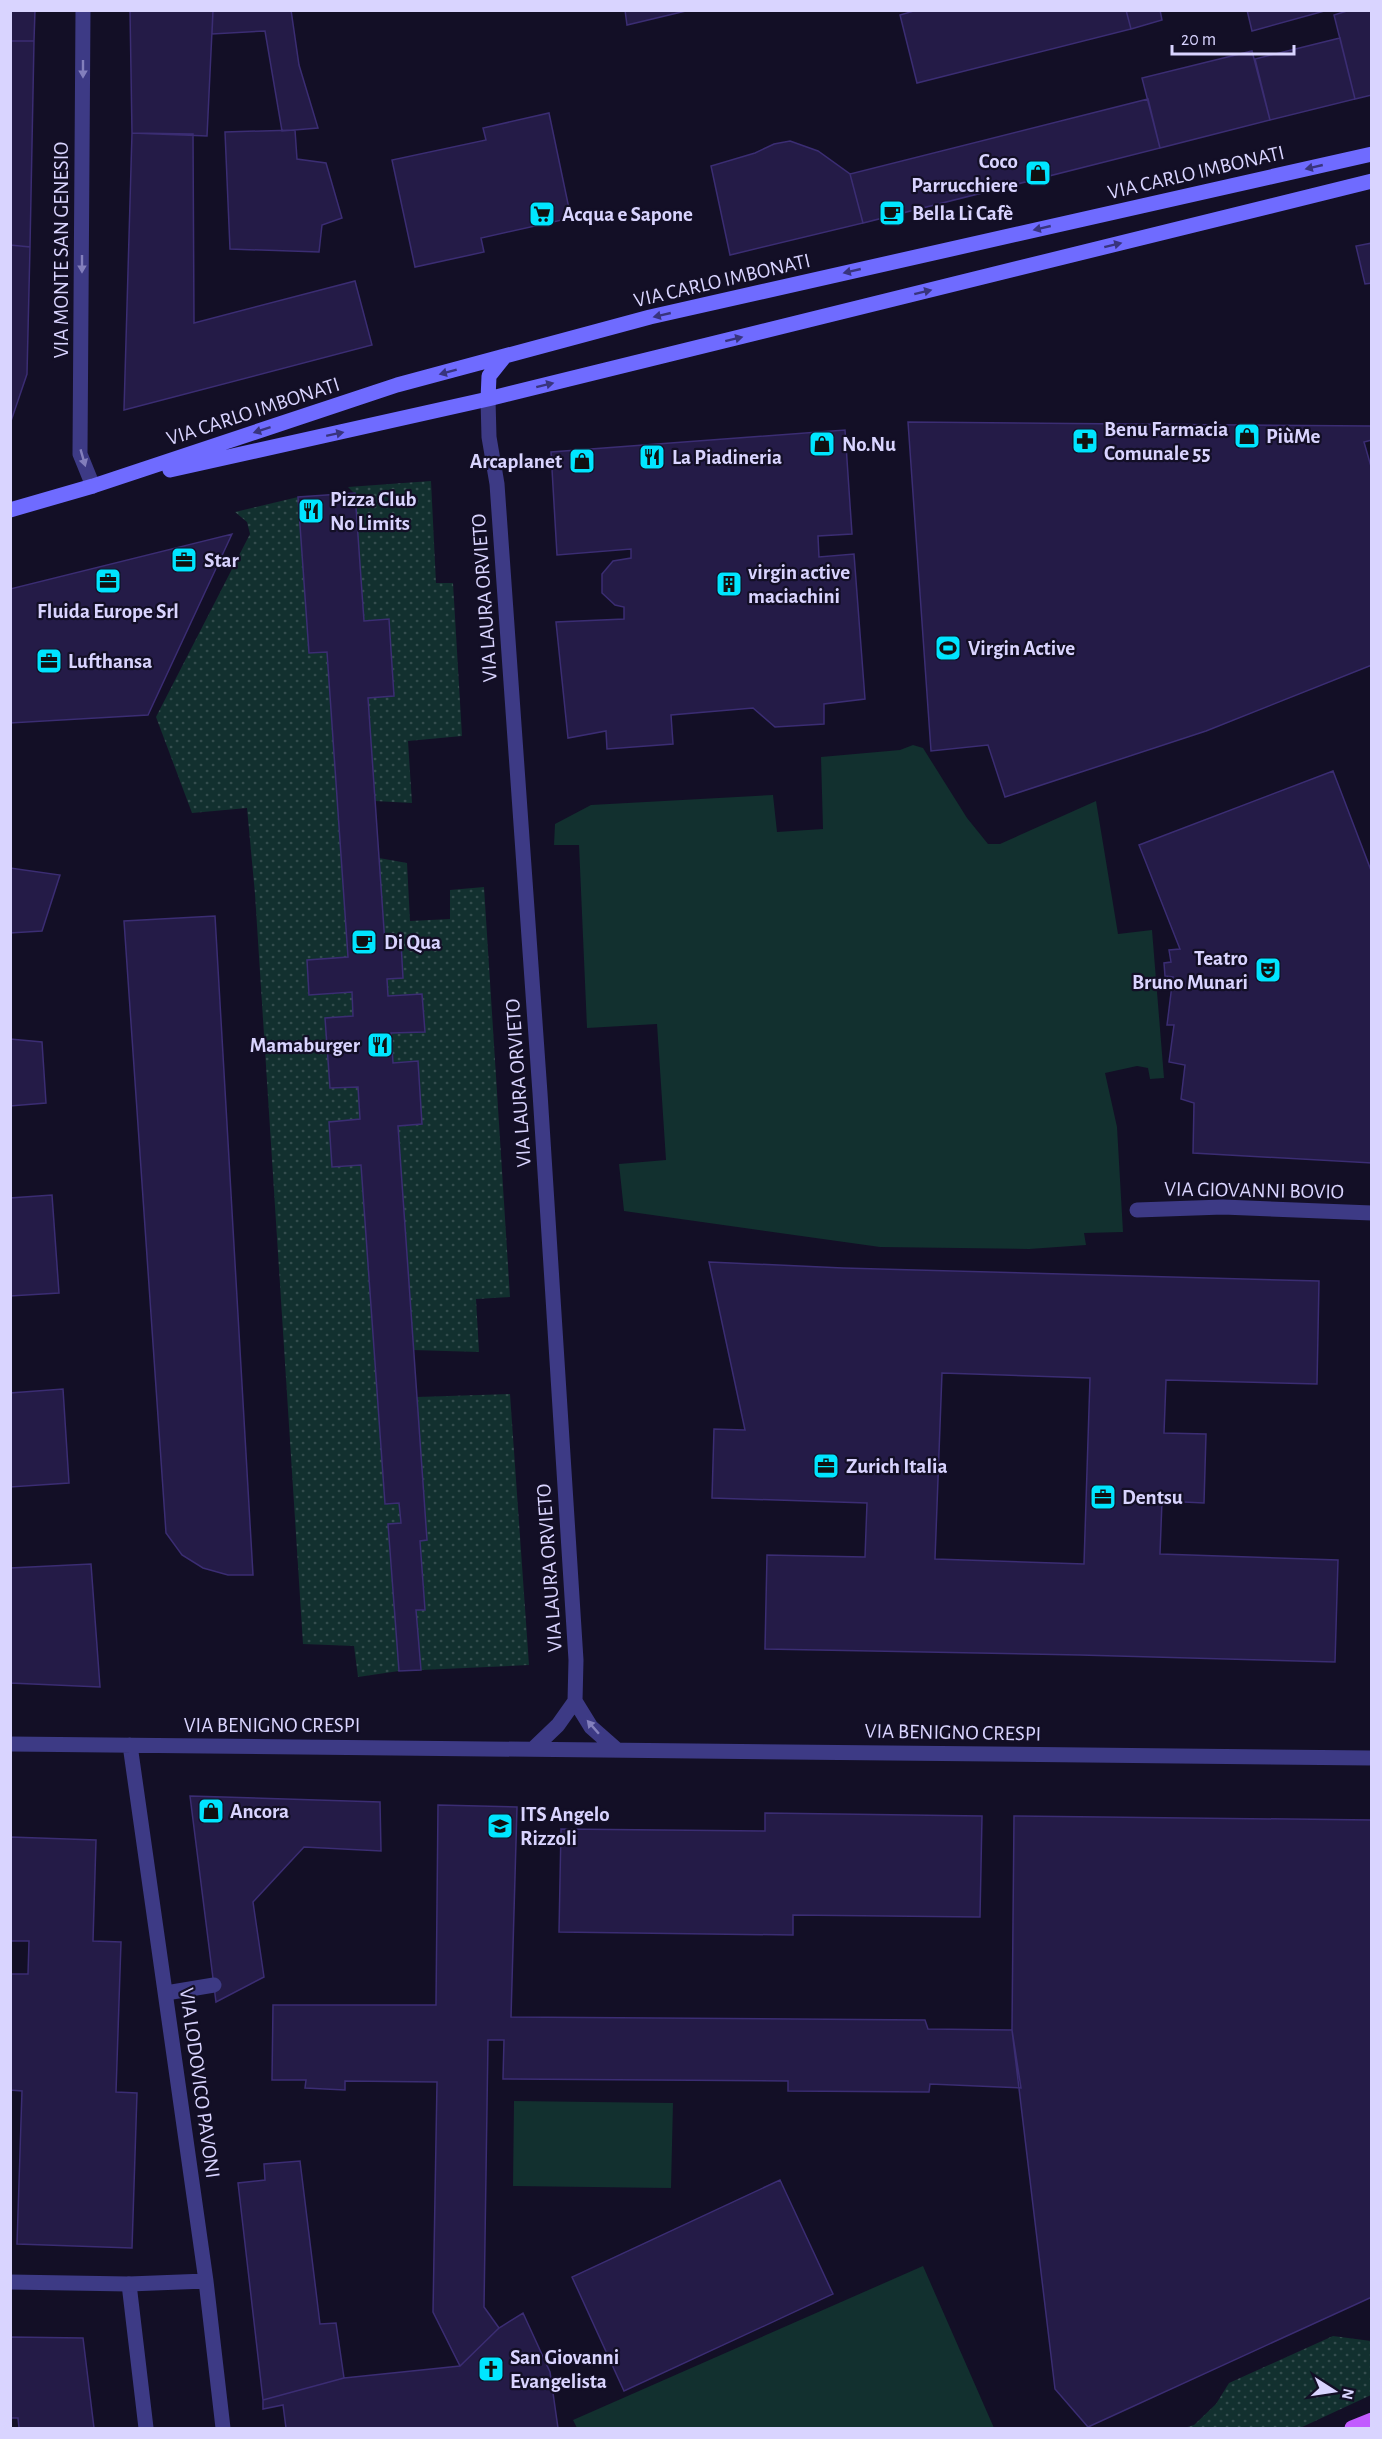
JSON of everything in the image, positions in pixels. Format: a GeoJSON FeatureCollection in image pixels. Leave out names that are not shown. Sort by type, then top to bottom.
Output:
{"type":"FeatureCollection","features":[{"type":"Feature","properties":{"kind":"main road","name":"VIA CARLO IMBONATI"},"geometry":{"type":"LineString","coordinates":[[10,510],[93,486],[397,385],[650,317],[1371,154]]}},
{"type":"Feature","properties":{"kind":"main road","name":"VIA CARLO IMBONATI"},"geometry":{"type":"LineString","coordinates":[[93,486],[488,399],[1371,181]]}},
{"type":"Feature","properties":{"kind":"main road"},"geometry":{"type":"LineString","coordinates":[[488,399],[489,376],[505,356]]}},
{"type":"Feature","properties":{"kind":"main road"},"geometry":{"type":"LineString","coordinates":[[1352,2428],[1371,2420]]}},
{"type":"Feature","properties":{"kind":"street","name":"VIA MONTE SAN GENESIO"},"geometry":{"type":"LineString","coordinates":[[83,10],[80,454],[93,486]]}},
{"type":"Feature","properties":{"kind":"street","name":"VIA LAURA ORVIETO"},"geometry":{"type":"LineString","coordinates":[[488,399],[489,437],[499,520],[538,1070],[576,1660],[575,1701]]}},
{"type":"Feature","properties":{"kind":"street","name":"VIA GIOVANNI BOVIO"},"geometry":{"type":"LineString","coordinates":[[1137,1210],[1222,1207],[1371,1213]]}},
{"type":"Feature","properties":{"kind":"street"},"geometry":{"type":"LineString","coordinates":[[534,1748],[558,1725],[575,1701],[591,1726],[616,1749]]}},
{"type":"Feature","properties":{"kind":"street","name":"VIA BENIGNO CRESPI"},"geometry":{"type":"LineString","coordinates":[[10,1744],[1371,1758]]}},
{"type":"Feature","properties":{"kind":"street","name":"VIA LODOVICO PAVONI"},"geometry":{"type":"LineString","coordinates":[[130,1745],[206,2281],[223,2428]]}},
{"type":"Feature","properties":{"kind":"street"},"geometry":{"type":"LineString","coordinates":[[166,1993],[214,1985]]}},
{"type":"Feature","properties":{"kind":"street"},"geometry":{"type":"LineString","coordinates":[[10,2282],[129,2284],[206,2281]]}},
{"type":"Feature","properties":{"kind":"street"},"geometry":{"type":"LineString","coordinates":[[129,2284],[146,2428]]}},
{"type":"Feature","properties":{"kind":"green space"},"geometry":{"type":"Polygon","coordinates":[[[431,481],[436,583],[453,583],[462,736],[408,741],[412,803],[375,801],[379,858],[407,863],[410,921],[450,919],[450,890],[484,887],[510,1297],[476,1299],[479,1352],[413,1350],[417,1397],[510,1394],[529,1665],[399,1671],[358,1677],[354,1646],[303,1644],[255,894],[247,808],[192,813],[156,717],[250,534],[247,522],[235,512],[298,497],[354,493],[348,487],[431,481]]]}},
{"type":"Feature","properties":{"kind":"green space"},"geometry":{"type":"Polygon","coordinates":[[[913,745],[923,748],[967,818],[988,844],[1000,844],[1096,801],[1118,934],[1152,930],[1164,1078],[1150,1079],[1148,1068],[1137,1066],[1105,1073],[1117,1127],[1123,1232],[1084,1233],[1086,1245],[1029,1249],[880,1247],[624,1211],[619,1164],[666,1160],[657,1024],[587,1028],[579,845],[554,845],[555,824],[591,805],[773,795],[777,832],[823,829],[821,757],[900,750],[913,745]]]}},
{"type":"Feature","properties":{"kind":"green space"},"geometry":{"type":"Polygon","coordinates":[[[514,2101],[673,2103],[671,2188],[513,2186],[514,2101]]]}},
{"type":"Feature","properties":{"kind":"green space"},"geometry":{"type":"Polygon","coordinates":[[[923,2266],[994,2428],[577,2428],[573,2420],[923,2266]]]}},
{"type":"Feature","properties":{"kind":"green space"},"geometry":{"type":"Polygon","coordinates":[[[1333,2336],[1371,2341],[1371,2395],[1300,2428],[1184,2428],[1194,2425],[1216,2404],[1229,2383],[1333,2336]]]}},
{"type":"Feature","properties":{"kind":"building"},"geometry":{"type":"Polygon","coordinates":[[[10,10],[35,10],[34,41],[10,41],[10,10]]]}},
{"type":"Feature","properties":{"kind":"building"},"geometry":{"type":"Polygon","coordinates":[[[130,10],[213,10],[207,136],[132,133],[130,10]]]}},
{"type":"Feature","properties":{"kind":"building"},"geometry":{"type":"Polygon","coordinates":[[[213,10],[291,10],[299,65],[318,128],[282,131],[265,31],[212,34],[213,10]]]}},
{"type":"Feature","properties":{"kind":"building"},"geometry":{"type":"Polygon","coordinates":[[[625,10],[690,10],[627,25],[625,10]]]}},
{"type":"Feature","properties":{"kind":"building"},"geometry":{"type":"Polygon","coordinates":[[[917,10],[1126,10],[1131,29],[917,83],[900,15],[917,10]]]}},
{"type":"Feature","properties":{"kind":"building"},"geometry":{"type":"Polygon","coordinates":[[[1126,10],[1160,10],[1162,20],[1131,29],[1126,10]]]}},
{"type":"Feature","properties":{"kind":"building"},"geometry":{"type":"Polygon","coordinates":[[[1247,10],[1328,10],[1252,31],[1247,10]]]}},
{"type":"Feature","properties":{"kind":"building"},"geometry":{"type":"Polygon","coordinates":[[[1350,10],[1372,10],[1372,95],[1355,99],[1334,15],[1350,10]]]}},
{"type":"Feature","properties":{"kind":"building"},"geometry":{"type":"Polygon","coordinates":[[[1340,38],[1355,99],[1270,120],[1255,59],[1340,38]]]}},
{"type":"Feature","properties":{"kind":"building"},"geometry":{"type":"Polygon","coordinates":[[[10,41],[34,41],[30,247],[10,245],[10,41]]]}},
{"type":"Feature","properties":{"kind":"building"},"geometry":{"type":"Polygon","coordinates":[[[1252,51],[1270,120],[1160,148],[1142,78],[1252,51]]]}},
{"type":"Feature","properties":{"kind":"building"},"geometry":{"type":"Polygon","coordinates":[[[1148,99],[1160,148],[863,223],[850,174],[1148,99]]]}},
{"type":"Feature","properties":{"kind":"building"},"geometry":{"type":"Polygon","coordinates":[[[549,113],[571,218],[481,238],[484,252],[415,267],[392,160],[486,140],[483,128],[549,113]]]}},
{"type":"Feature","properties":{"kind":"building"},"geometry":{"type":"Polygon","coordinates":[[[295,130],[297,159],[326,163],[342,218],[322,225],[319,252],[230,249],[225,132],[295,130]]]}},
{"type":"Feature","properties":{"kind":"building"},"geometry":{"type":"Polygon","coordinates":[[[132,133],[193,134],[194,323],[355,281],[372,345],[124,410],[132,133]]]}},
{"type":"Feature","properties":{"kind":"building"},"geometry":{"type":"Polygon","coordinates":[[[790,141],[818,151],[850,174],[863,223],[730,255],[711,166],[755,153],[774,144],[790,141]]]}},
{"type":"Feature","properties":{"kind":"building"},"geometry":{"type":"Polygon","coordinates":[[[1372,243],[1372,283],[1365,284],[1356,246],[1372,243]]]}},
{"type":"Feature","properties":{"kind":"building"},"geometry":{"type":"Polygon","coordinates":[[[10,245],[30,247],[27,374],[10,424],[10,245]]]}},
{"type":"Feature","properties":{"kind":"building"},"geometry":{"type":"Polygon","coordinates":[[[908,422],[1371,426],[1372,440],[1364,442],[1372,470],[1372,665],[1206,731],[1005,797],[988,745],[931,751],[908,422]]]}},
{"type":"Feature","properties":{"kind":"building","name":"virgin active maciachini"},"geometry":{"type":"Polygon","coordinates":[[[845,430],[852,534],[818,536],[819,557],[854,554],[865,699],[824,704],[824,724],[775,727],[753,708],[671,715],[673,744],[607,749],[606,731],[568,738],[556,622],[624,619],[624,607],[615,605],[602,593],[602,574],[613,561],[631,558],[631,549],[557,555],[551,452],[845,430]]]}},
{"type":"Feature","properties":{"kind":"building"},"geometry":{"type":"Polygon","coordinates":[[[355,493],[364,621],[389,619],[394,696],[368,698],[385,944],[401,943],[403,978],[387,979],[388,996],[422,994],[425,1032],[391,1033],[393,1063],[418,1061],[422,1124],[398,1126],[427,1540],[420,1541],[425,1610],[416,1610],[421,1670],[399,1671],[388,1524],[401,1523],[399,1503],[385,1504],[361,1165],[332,1167],[329,1122],[360,1119],[358,1087],[330,1088],[325,1018],[353,1016],[352,992],[309,995],[307,960],[348,957],[327,652],[309,653],[298,497],[355,493]]]}},
{"type":"Feature","properties":{"kind":"building"},"geometry":{"type":"Polygon","coordinates":[[[232,534],[148,715],[10,723],[10,589],[232,534]]]}},
{"type":"Feature","properties":{"kind":"building","name":"Teatro Bruno Munari"},"geometry":{"type":"Polygon","coordinates":[[[1333,771],[1372,873],[1372,1163],[1193,1153],[1194,1103],[1181,1099],[1185,1065],[1169,1062],[1174,1025],[1167,1025],[1173,977],[1165,976],[1164,963],[1171,962],[1169,950],[1180,949],[1139,845],[1333,771]]]}},
{"type":"Feature","properties":{"kind":"building"},"geometry":{"type":"Polygon","coordinates":[[[10,868],[60,875],[42,931],[10,933],[10,868]]]}},
{"type":"Feature","properties":{"kind":"building"},"geometry":{"type":"Polygon","coordinates":[[[215,916],[253,1575],[228,1575],[203,1568],[182,1555],[166,1533],[124,921],[215,916]]]}},
{"type":"Feature","properties":{"kind":"building"},"geometry":{"type":"Polygon","coordinates":[[[10,1039],[42,1042],[46,1103],[10,1106],[10,1039]]]}},
{"type":"Feature","properties":{"kind":"building"},"geometry":{"type":"Polygon","coordinates":[[[52,1195],[59,1293],[10,1296],[10,1198],[52,1195]]]}},
{"type":"Feature","properties":{"kind":"building","name":"Zurich Italia"},"geometry":{"type":"Polygon","coordinates":[[[709,1262],[843,1268],[1319,1281],[1317,1384],[1166,1380],[1164,1433],[1206,1434],[1204,1503],[1162,1501],[1160,1554],[1338,1560],[1335,1662],[765,1649],[767,1555],[865,1557],[867,1503],[712,1498],[714,1429],[745,1430],[709,1262]],[[942,1373],[935,1559],[1084,1564],[1090,1378],[942,1373]]]}},
{"type":"Feature","properties":{"kind":"building"},"geometry":{"type":"Polygon","coordinates":[[[63,1389],[69,1483],[10,1487],[10,1393],[63,1389]]]}},
{"type":"Feature","properties":{"kind":"building"},"geometry":{"type":"Polygon","coordinates":[[[91,1564],[100,1687],[10,1683],[10,1568],[91,1564]]]}},
{"type":"Feature","properties":{"kind":"building"},"geometry":{"type":"Polygon","coordinates":[[[190,1796],[380,1802],[381,1851],[304,1847],[253,1902],[264,1977],[216,2002],[190,1796]]]}},
{"type":"Feature","properties":{"kind":"building"},"geometry":{"type":"Polygon","coordinates":[[[438,1805],[517,1807],[511,2017],[925,2020],[928,2029],[1012,2030],[1021,2088],[930,2084],[929,2092],[788,2091],[788,2081],[503,2079],[504,2040],[488,2040],[484,2307],[499,2328],[460,2366],[433,2312],[437,2082],[345,2081],[345,2090],[305,2088],[306,2080],[272,2080],[273,2005],[436,2005],[438,1805]]]}},
{"type":"Feature","properties":{"kind":"building"},"geometry":{"type":"Polygon","coordinates":[[[765,1813],[982,1816],[980,1917],[793,1915],[793,1935],[559,1932],[561,1829],[765,1831],[765,1813]]]}},
{"type":"Feature","properties":{"kind":"building"},"geometry":{"type":"Polygon","coordinates":[[[1014,1816],[1372,1820],[1372,2297],[1088,2427],[1055,2389],[1012,2030],[1014,1816]]]}},
{"type":"Feature","properties":{"kind":"building"},"geometry":{"type":"Polygon","coordinates":[[[10,1837],[96,1840],[93,1941],[121,1942],[116,2092],[137,2093],[132,2248],[17,2244],[22,2091],[10,2090],[10,1974],[28,1974],[29,1941],[10,1941],[10,1837]]]}},
{"type":"Feature","properties":{"kind":"building"},"geometry":{"type":"Polygon","coordinates":[[[300,2161],[320,2324],[336,2323],[344,2378],[263,2400],[238,2183],[265,2180],[264,2164],[300,2161]]]}},
{"type":"Feature","properties":{"kind":"building"},"geometry":{"type":"Polygon","coordinates":[[[780,2180],[833,2294],[624,2391],[572,2277],[780,2180]]]}},
{"type":"Feature","properties":{"kind":"building","name":"San Giovanni Evangelista"},"geometry":{"type":"Polygon","coordinates":[[[523,2313],[550,2372],[558,2428],[286,2428],[283,2405],[263,2409],[263,2400],[344,2378],[460,2366],[499,2328],[523,2313]]]}},
{"type":"Feature","properties":{"kind":"building"},"geometry":{"type":"Polygon","coordinates":[[[10,2337],[83,2338],[94,2428],[19,2428],[18,2418],[10,2418],[10,2337]]]}},
{"type":"Feature","properties":{"kind":"place","name":"Coco Parrucchiere"},"geometry":{"type":"Point","coordinates":[1038,173]}},
{"type":"Feature","properties":{"kind":"place","name":"Bella Lì Cafè"},"geometry":{"type":"Point","coordinates":[892,213]}},
{"type":"Feature","properties":{"kind":"place","name":"Acqua e Sapone"},"geometry":{"type":"Point","coordinates":[542,214]}},
{"type":"Feature","properties":{"kind":"place","name":"PiùMe"},"geometry":{"type":"Point","coordinates":[1247,436]}},
{"type":"Feature","properties":{"kind":"place","name":"Benu Farmacia Comunale 55"},"geometry":{"type":"Point","coordinates":[1085,441]}},
{"type":"Feature","properties":{"kind":"place","name":"No.Nu"},"geometry":{"type":"Point","coordinates":[822,444]}},
{"type":"Feature","properties":{"kind":"place","name":"La Piadineria"},"geometry":{"type":"Point","coordinates":[652,457]}},
{"type":"Feature","properties":{"kind":"place","name":"Arcaplanet"},"geometry":{"type":"Point","coordinates":[582,461]}},
{"type":"Feature","properties":{"kind":"place","name":"Pizza Club No Limits"},"geometry":{"type":"Point","coordinates":[311,511]}},
{"type":"Feature","properties":{"kind":"place","name":"Star"},"geometry":{"type":"Point","coordinates":[184,560]}},
{"type":"Feature","properties":{"kind":"place","name":"Fluida Europe Srl"},"geometry":{"type":"Point","coordinates":[108,581]}},
{"type":"Feature","properties":{"kind":"place","name":"virgin active maciachini"},"geometry":{"type":"Point","coordinates":[729,584]}},
{"type":"Feature","properties":{"kind":"place","name":"Virgin Active"},"geometry":{"type":"Point","coordinates":[948,648]}},
{"type":"Feature","properties":{"kind":"place","name":"Lufthansa"},"geometry":{"type":"Point","coordinates":[49,661]}},
{"type":"Feature","properties":{"kind":"place","name":"Di Qua"},"geometry":{"type":"Point","coordinates":[364,942]}},
{"type":"Feature","properties":{"kind":"place","name":"Teatro Bruno Munari"},"geometry":{"type":"Point","coordinates":[1268,970]}},
{"type":"Feature","properties":{"kind":"place","name":"Mamaburger"},"geometry":{"type":"Point","coordinates":[380,1045]}},
{"type":"Feature","properties":{"kind":"place","name":"Zurich Italia"},"geometry":{"type":"Point","coordinates":[826,1466]}},
{"type":"Feature","properties":{"kind":"place","name":"Dentsu"},"geometry":{"type":"Point","coordinates":[1103,1497]}},
{"type":"Feature","properties":{"kind":"place","name":"Ancora"},"geometry":{"type":"Point","coordinates":[211,1811]}},
{"type":"Feature","properties":{"kind":"place","name":"ITS Angelo Rizzoli"},"geometry":{"type":"Point","coordinates":[500,1826]}},
{"type":"Feature","properties":{"kind":"place","name":"San Giovanni Evangelista"},"geometry":{"type":"Point","coordinates":[491,2369]}}]}
